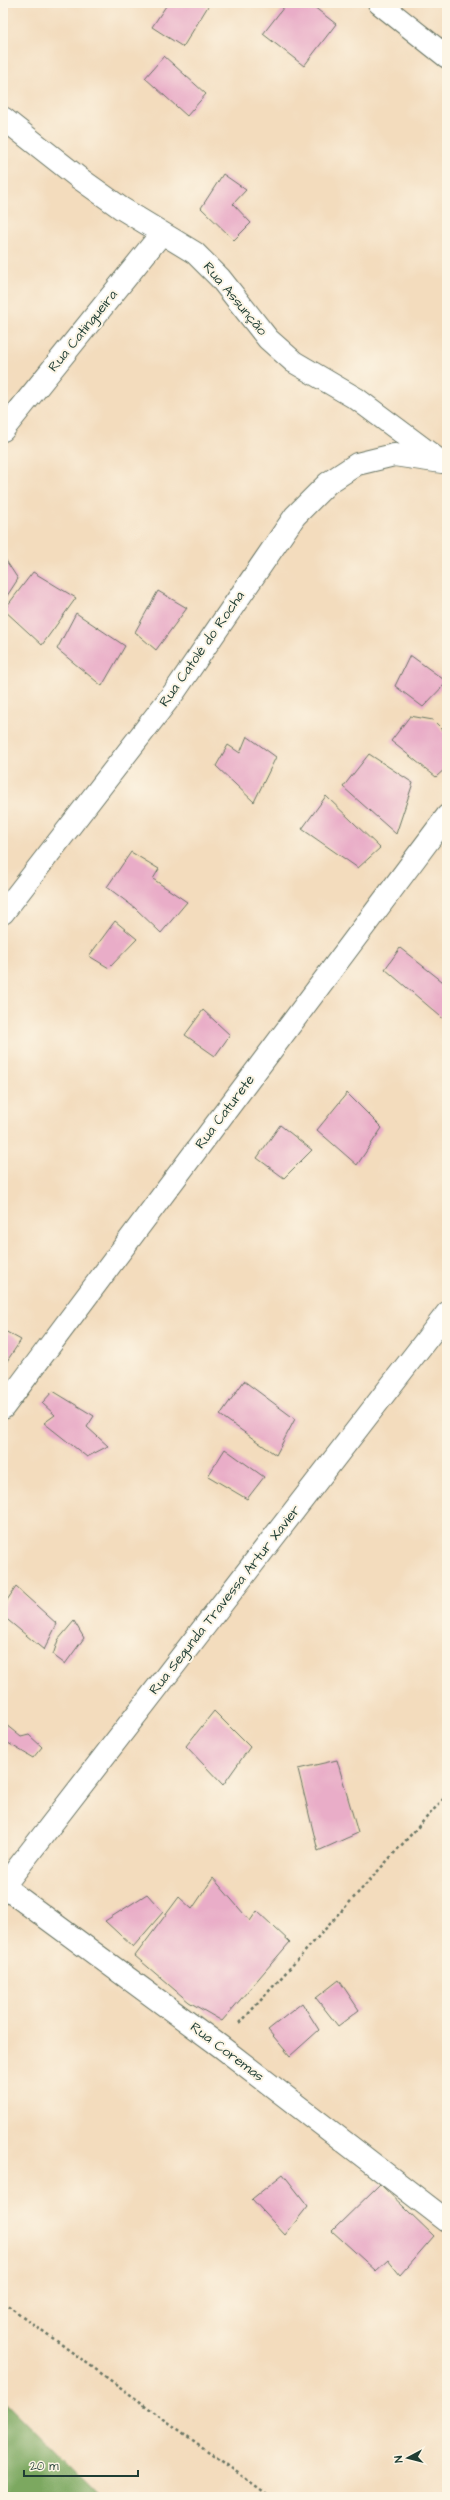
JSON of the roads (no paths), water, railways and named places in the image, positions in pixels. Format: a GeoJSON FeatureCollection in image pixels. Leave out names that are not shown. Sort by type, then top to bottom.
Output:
{"type":"FeatureCollection","features":[{"type":"Feature","properties":{"kind":"street"},"geometry":{"type":"LineString","coordinates":[[379,3],[447,57]]}},
{"type":"Feature","properties":{"kind":"street","name":"Rua Assunção"},"geometry":{"type":"LineString","coordinates":[[3,118],[79,178],[121,208],[195,253],[225,284],[268,339],[294,362],[357,399],[444,464]]}},
{"type":"Feature","properties":{"kind":"street","name":"Rua Catingueira"},"geometry":{"type":"LineString","coordinates":[[3,430],[162,232]]}},
{"type":"Feature","properties":{"kind":"street","name":"Rua Catolé do Rocha"},"geometry":{"type":"LineString","coordinates":[[3,913],[175,690],[295,516],[328,483],[357,464],[394,455],[444,464]]}},
{"type":"Feature","properties":{"kind":"street","name":"Rua Caturete"},"geometry":{"type":"LineString","coordinates":[[3,1408],[447,816]]}},
{"type":"Feature","properties":{"kind":"street","name":"Rua Segunda Travessa Artur Xavier"},"geometry":{"type":"LineString","coordinates":[[3,1887],[447,1313]]}},
{"type":"Feature","properties":{"kind":"street","name":"Rua Coremas"},"geometry":{"type":"LineString","coordinates":[[3,1887],[220,2046],[447,2221]]}}]}
